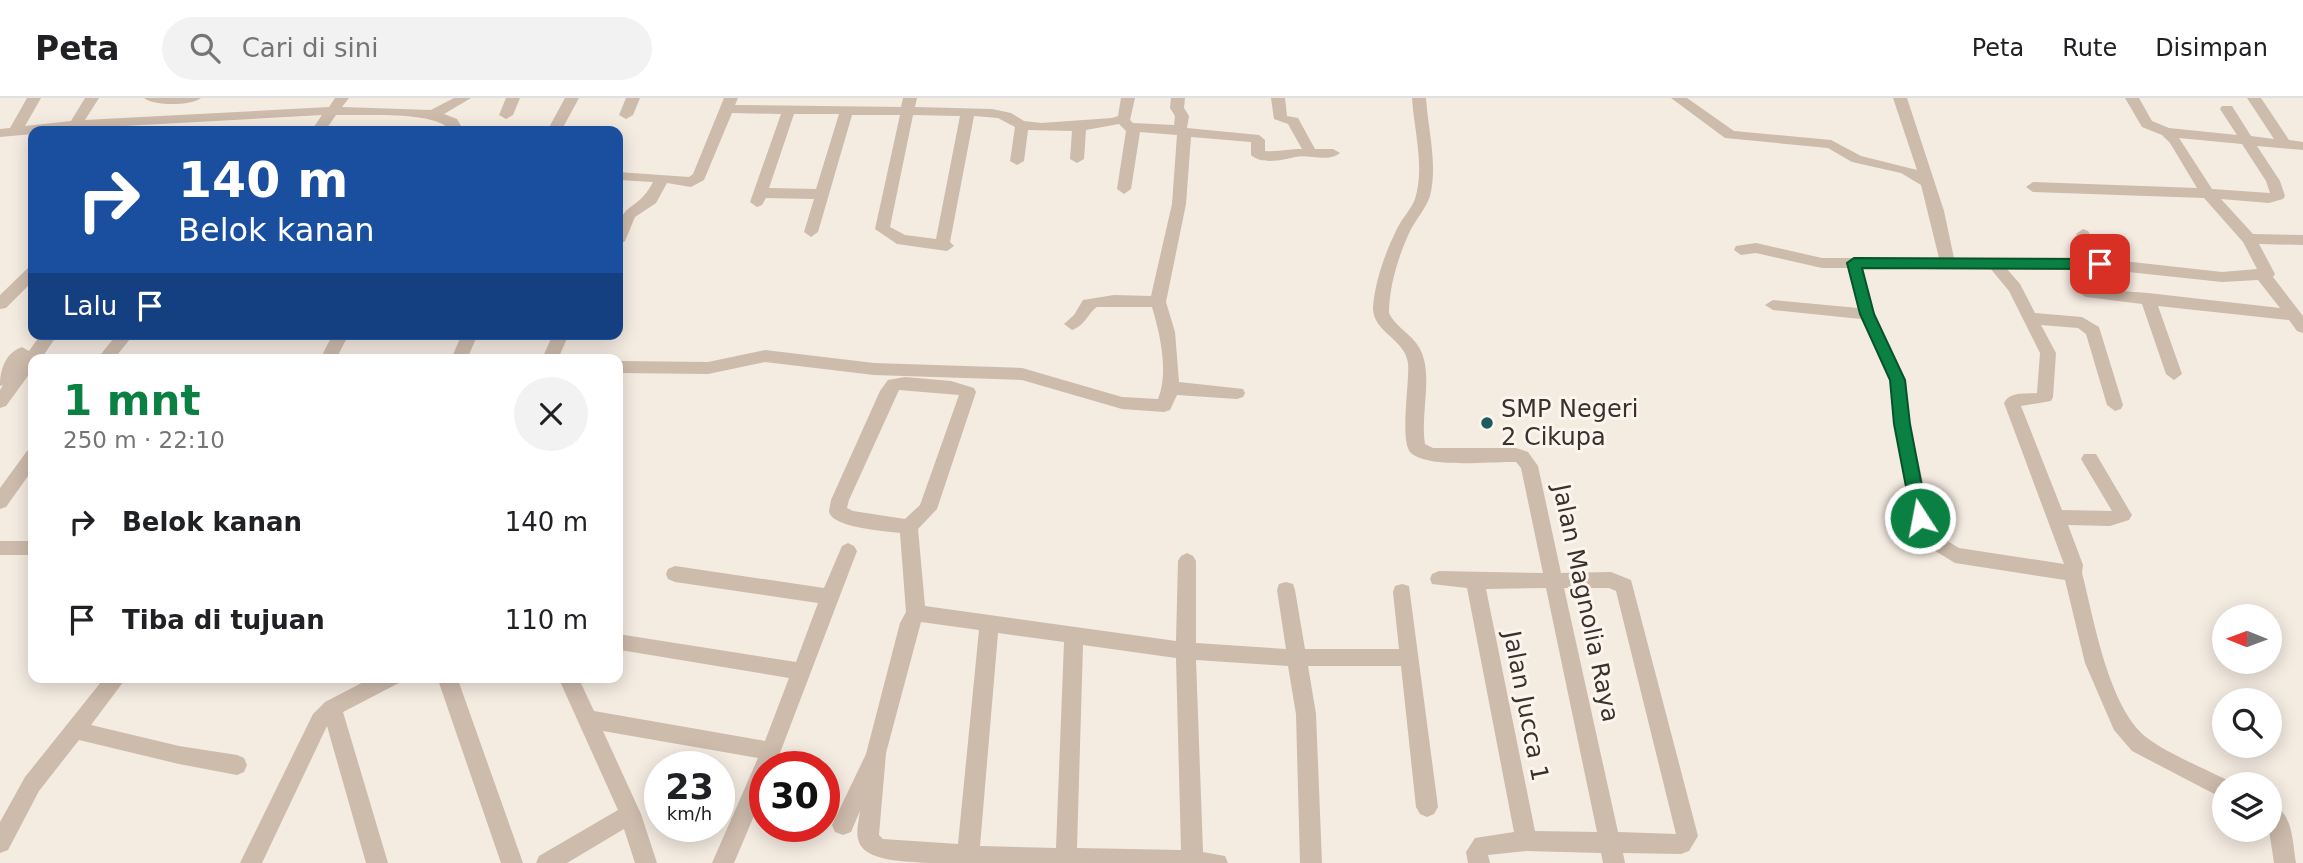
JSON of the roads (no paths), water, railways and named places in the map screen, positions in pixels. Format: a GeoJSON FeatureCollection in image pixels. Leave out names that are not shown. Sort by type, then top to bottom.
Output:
{"type":"FeatureCollection","features":[{"type":"Feature","properties":{"kind":"street"},"geometry":{"type":"LineString","coordinates":[[7,132],[34,98]]}},
{"type":"Feature","properties":{"kind":"street"},"geometry":{"type":"LineString","coordinates":[[76,125],[92,98]]}},
{"type":"Feature","properties":{"kind":"street"},"geometry":{"type":"LineString","coordinates":[[151,98],[194,98]]}},
{"type":"Feature","properties":{"kind":"street"},"geometry":{"type":"LineString","coordinates":[[257,113],[274,98]]}},
{"type":"Feature","properties":{"kind":"street"},"geometry":{"type":"LineString","coordinates":[[322,126],[342,98]]}},
{"type":"Feature","properties":{"kind":"street"},"geometry":{"type":"LineString","coordinates":[[506,115],[513,98]]}},
{"type":"Feature","properties":{"kind":"street"},"geometry":{"type":"LineString","coordinates":[[557,126],[572,98]]}},
{"type":"Feature","properties":{"kind":"street"},"geometry":{"type":"LineString","coordinates":[[626,115],[633,98]]}},
{"type":"Feature","properties":{"kind":"street"},"geometry":{"type":"LineString","coordinates":[[1124,189],[1132,149],[1124,118],[1128,98]]}},
{"type":"Feature","properties":{"kind":"street"},"geometry":{"type":"LineString","coordinates":[[623,367],[708,368],[765,356],[874,369],[1022,374],[1122,403],[1162,407],[1167,404],[1171,388],[1167,332],[1158,302],[1179,204],[1182,116],[1177,108],[1178,98]]}},
{"type":"Feature","properties":{"kind":"street"},"geometry":{"type":"LineString","coordinates":[[1278,98],[1281,119],[1293,121],[1311,153]]}},
{"type":"Feature","properties":{"kind":"street","name":"Jalan Magnolia Raya"},"geometry":{"type":"LineString","coordinates":[[1419,98],[1423,194],[1391,260],[1381,311],[1388,324],[1410,344],[1416,356],[1413,433],[1417,448],[1431,455],[1507,454],[1522,457],[1529,466],[1612,853]]}},
{"type":"Feature","properties":{"kind":"street"},"geometry":{"type":"LineString","coordinates":[[1678,98],[1730,135],[1831,144],[1857,159],[1905,170],[1927,182]]}},
{"type":"Feature","properties":{"kind":"street"},"geometry":{"type":"LineString","coordinates":[[1900,98],[1927,182],[1948,263]]}},
{"type":"Feature","properties":{"kind":"street"},"geometry":{"type":"LineString","coordinates":[[2132,98],[2147,124],[2167,132],[2246,138],[2303,146]]}},
{"type":"Feature","properties":{"kind":"street"},"geometry":{"type":"LineString","coordinates":[[2255,98],[2284,143]]}},
{"type":"Feature","properties":{"kind":"street"},"geometry":{"type":"LineString","coordinates":[[433,114],[459,99]]}},
{"type":"Feature","properties":{"kind":"street"},"geometry":{"type":"LineString","coordinates":[[623,176],[691,182],[696,180],[729,104],[789,110],[847,110],[909,105],[1004,115],[1022,125],[1126,123],[1254,138],[1258,140],[1258,155],[1285,157],[1287,153],[1333,153]]}},
{"type":"Feature","properties":{"kind":"street"},"geometry":{"type":"LineString","coordinates":[[909,105],[882,229],[884,233],[902,240],[944,246],[968,112]]}},
{"type":"Feature","properties":{"kind":"street"},"geometry":{"type":"LineString","coordinates":[[2033,187],[2269,198],[2278,196],[2273,181],[2227,109]]}},
{"type":"Feature","properties":{"kind":"street"},"geometry":{"type":"LineString","coordinates":[[789,110],[759,197],[822,194]]}},
{"type":"Feature","properties":{"kind":"street"},"geometry":{"type":"LineString","coordinates":[[811,232],[847,110]]}},
{"type":"Feature","properties":{"kind":"street"},"geometry":{"type":"LineString","coordinates":[[66,126],[257,113],[333,111],[433,114],[452,122],[454,126]]}},
{"type":"Feature","properties":{"kind":"street"},"geometry":{"type":"LineString","coordinates":[[184,126],[189,118]]}},
{"type":"Feature","properties":{"kind":"street"},"geometry":{"type":"LineString","coordinates":[[1017,161],[1022,125]]}},
{"type":"Feature","properties":{"kind":"street"},"geometry":{"type":"LineString","coordinates":[[1077,159],[1079,126]]}},
{"type":"Feature","properties":{"kind":"street"},"geometry":{"type":"LineString","coordinates":[[7,132],[28,130]]}},
{"type":"Feature","properties":{"kind":"street"},"geometry":{"type":"LineString","coordinates":[[1741,250],[1756,248],[1822,263],[2100,264],[2222,277],[2267,274],[2266,267],[2249,240],[2208,194],[2167,132]]}},
{"type":"Feature","properties":{"kind":"street"},"geometry":{"type":"LineString","coordinates":[[623,229],[629,214],[651,200],[662,178]]}},
{"type":"Feature","properties":{"kind":"street"},"geometry":{"type":"LineString","coordinates":[[2083,234],[2100,264]]}},
{"type":"Feature","properties":{"kind":"street"},"geometry":{"type":"LineString","coordinates":[[2249,240],[2303,240]]}},
{"type":"Feature","properties":{"kind":"street"},"geometry":{"type":"LineString","coordinates":[[1854,263],[1867,314],[1898,380],[1902,424],[1920,518],[1933,541],[1955,555],[2073,573]]}},
{"type":"Feature","properties":{"kind":"street"},"geometry":{"type":"LineString","coordinates":[[1994,263],[2015,288],[2048,353],[2045,397],[2016,400],[2012,403],[2074,565],[2073,573],[2095,663],[2121,724],[2139,744],[2212,783]]}},
{"type":"Feature","properties":{"kind":"street"},"geometry":{"type":"LineString","coordinates":[[2263,276],[2284,299],[2297,321]]}},
{"type":"Feature","properties":{"kind":"street"},"geometry":{"type":"LineString","coordinates":[[0,304],[28,277]]}},
{"type":"Feature","properties":{"kind":"street"},"geometry":{"type":"LineString","coordinates":[[2086,292],[2148,298],[2297,321]]}},
{"type":"Feature","properties":{"kind":"street"},"geometry":{"type":"LineString","coordinates":[[2148,298],[2174,374]]}},
{"type":"Feature","properties":{"kind":"street"},"geometry":{"type":"LineString","coordinates":[[2284,299],[2303,300]]}},
{"type":"Feature","properties":{"kind":"street"},"geometry":{"type":"LineString","coordinates":[[1072,324],[1080,319],[1089,304],[1105,300],[1158,302]]}},
{"type":"Feature","properties":{"kind":"street"},"geometry":{"type":"LineString","coordinates":[[1773,305],[1867,314]]}},
{"type":"Feature","properties":{"kind":"street"},"geometry":{"type":"LineString","coordinates":[[2031,318],[2089,327],[2093,331],[2115,405]]}},
{"type":"Feature","properties":{"kind":"street"},"geometry":{"type":"LineString","coordinates":[[0,402],[33,340]]}},
{"type":"Feature","properties":{"kind":"street"},"geometry":{"type":"LineString","coordinates":[[29,354],[44,340]]}},
{"type":"Feature","properties":{"kind":"street"},"geometry":{"type":"LineString","coordinates":[[110,354],[120,340]]}},
{"type":"Feature","properties":{"kind":"street"},"geometry":{"type":"LineString","coordinates":[[0,380],[18,365]]}},
{"type":"Feature","properties":{"kind":"street"},"geometry":{"type":"LineString","coordinates":[[894,384],[951,387],[968,392],[928,509],[909,527],[849,518],[838,511],[840,500],[886,395],[894,384]]}},
{"type":"Feature","properties":{"kind":"street"},"geometry":{"type":"LineString","coordinates":[[1171,388],[1237,393]]}},
{"type":"Feature","properties":{"kind":"street"},"geometry":{"type":"LineString","coordinates":[[2055,517],[2110,519],[2123,516],[2090,459]]}},
{"type":"Feature","properties":{"kind":"street"},"geometry":{"type":"LineString","coordinates":[[0,502],[28,463]]}},
{"type":"Feature","properties":{"kind":"street"},"geometry":{"type":"LineString","coordinates":[[909,527],[916,613],[910,623],[876,753],[868,838],[873,845],[882,849],[968,855],[1217,863]]}},
{"type":"Feature","properties":{"kind":"street"},"geometry":{"type":"LineString","coordinates":[[0,548],[28,548]]}},
{"type":"Feature","properties":{"kind":"street"},"geometry":{"type":"LineString","coordinates":[[585,719],[771,751],[848,551]]}},
{"type":"Feature","properties":{"kind":"street"},"geometry":{"type":"LineString","coordinates":[[1187,561],[1186,651],[1192,862]]}},
{"type":"Feature","properties":{"kind":"street"},"geometry":{"type":"LineString","coordinates":[[675,574],[829,597]]}},
{"type":"Feature","properties":{"kind":"street"},"geometry":{"type":"LineString","coordinates":[[1439,579],[1475,582],[1611,580],[1625,586],[1687,836],[1681,844],[1612,853],[1525,841],[1481,854]]}},
{"type":"Feature","properties":{"kind":"street","name":"Jalan Jucca 1"},"geometry":{"type":"LineString","coordinates":[[1475,582],[1525,841]]}},
{"type":"Feature","properties":{"kind":"street"},"geometry":{"type":"LineString","coordinates":[[1286,590],[1306,714],[1311,863]]}},
{"type":"Feature","properties":{"kind":"street"},"geometry":{"type":"LineString","coordinates":[[1402,592],[1426,807]]}},
{"type":"Feature","properties":{"kind":"street"},"geometry":{"type":"LineString","coordinates":[[916,613],[989,622],[1074,638],[1186,651],[1267,657],[1298,655],[1410,658]]}},
{"type":"Feature","properties":{"kind":"street"},"geometry":{"type":"LineString","coordinates":[[968,855],[989,622]]}},
{"type":"Feature","properties":{"kind":"street"},"geometry":{"type":"LineString","coordinates":[[1066,859],[1074,638]]}},
{"type":"Feature","properties":{"kind":"street"},"geometry":{"type":"LineString","coordinates":[[623,642],[800,671]]}},
{"type":"Feature","properties":{"kind":"street"},"geometry":{"type":"LineString","coordinates":[[0,843],[32,784],[112,683]]}},
{"type":"Feature","properties":{"kind":"street"},"geometry":{"type":"LineString","coordinates":[[253,862],[320,720],[332,708],[380,683]]}},
{"type":"Feature","properties":{"kind":"street"},"geometry":{"type":"LineString","coordinates":[[449,683],[512,863]]}},
{"type":"Feature","properties":{"kind":"street"},"geometry":{"type":"LineString","coordinates":[[570,683],[629,814],[646,863]]}},
{"type":"Feature","properties":{"kind":"street"},"geometry":{"type":"LineString","coordinates":[[332,708],[377,863]]}},
{"type":"Feature","properties":{"kind":"street"},"geometry":{"type":"LineString","coordinates":[[76,730],[179,755],[237,765]]}},
{"type":"Feature","properties":{"kind":"street"},"geometry":{"type":"LineString","coordinates":[[843,825],[876,753]]}},
{"type":"Feature","properties":{"kind":"street"},"geometry":{"type":"LineString","coordinates":[[723,863],[749,802]]}},
{"type":"Feature","properties":{"kind":"street"},"geometry":{"type":"LineString","coordinates":[[547,863],[629,814]]}},
{"type":"Feature","properties":{"kind":"street"},"geometry":{"type":"LineString","coordinates":[[2282,842],[2285,863]]}},
{"type":"Feature","properties":{"kind":"place","name":"SMP Negeri 2 Cikupa"},"geometry":{"type":"Point","coordinates":[1487,423]}}]}
